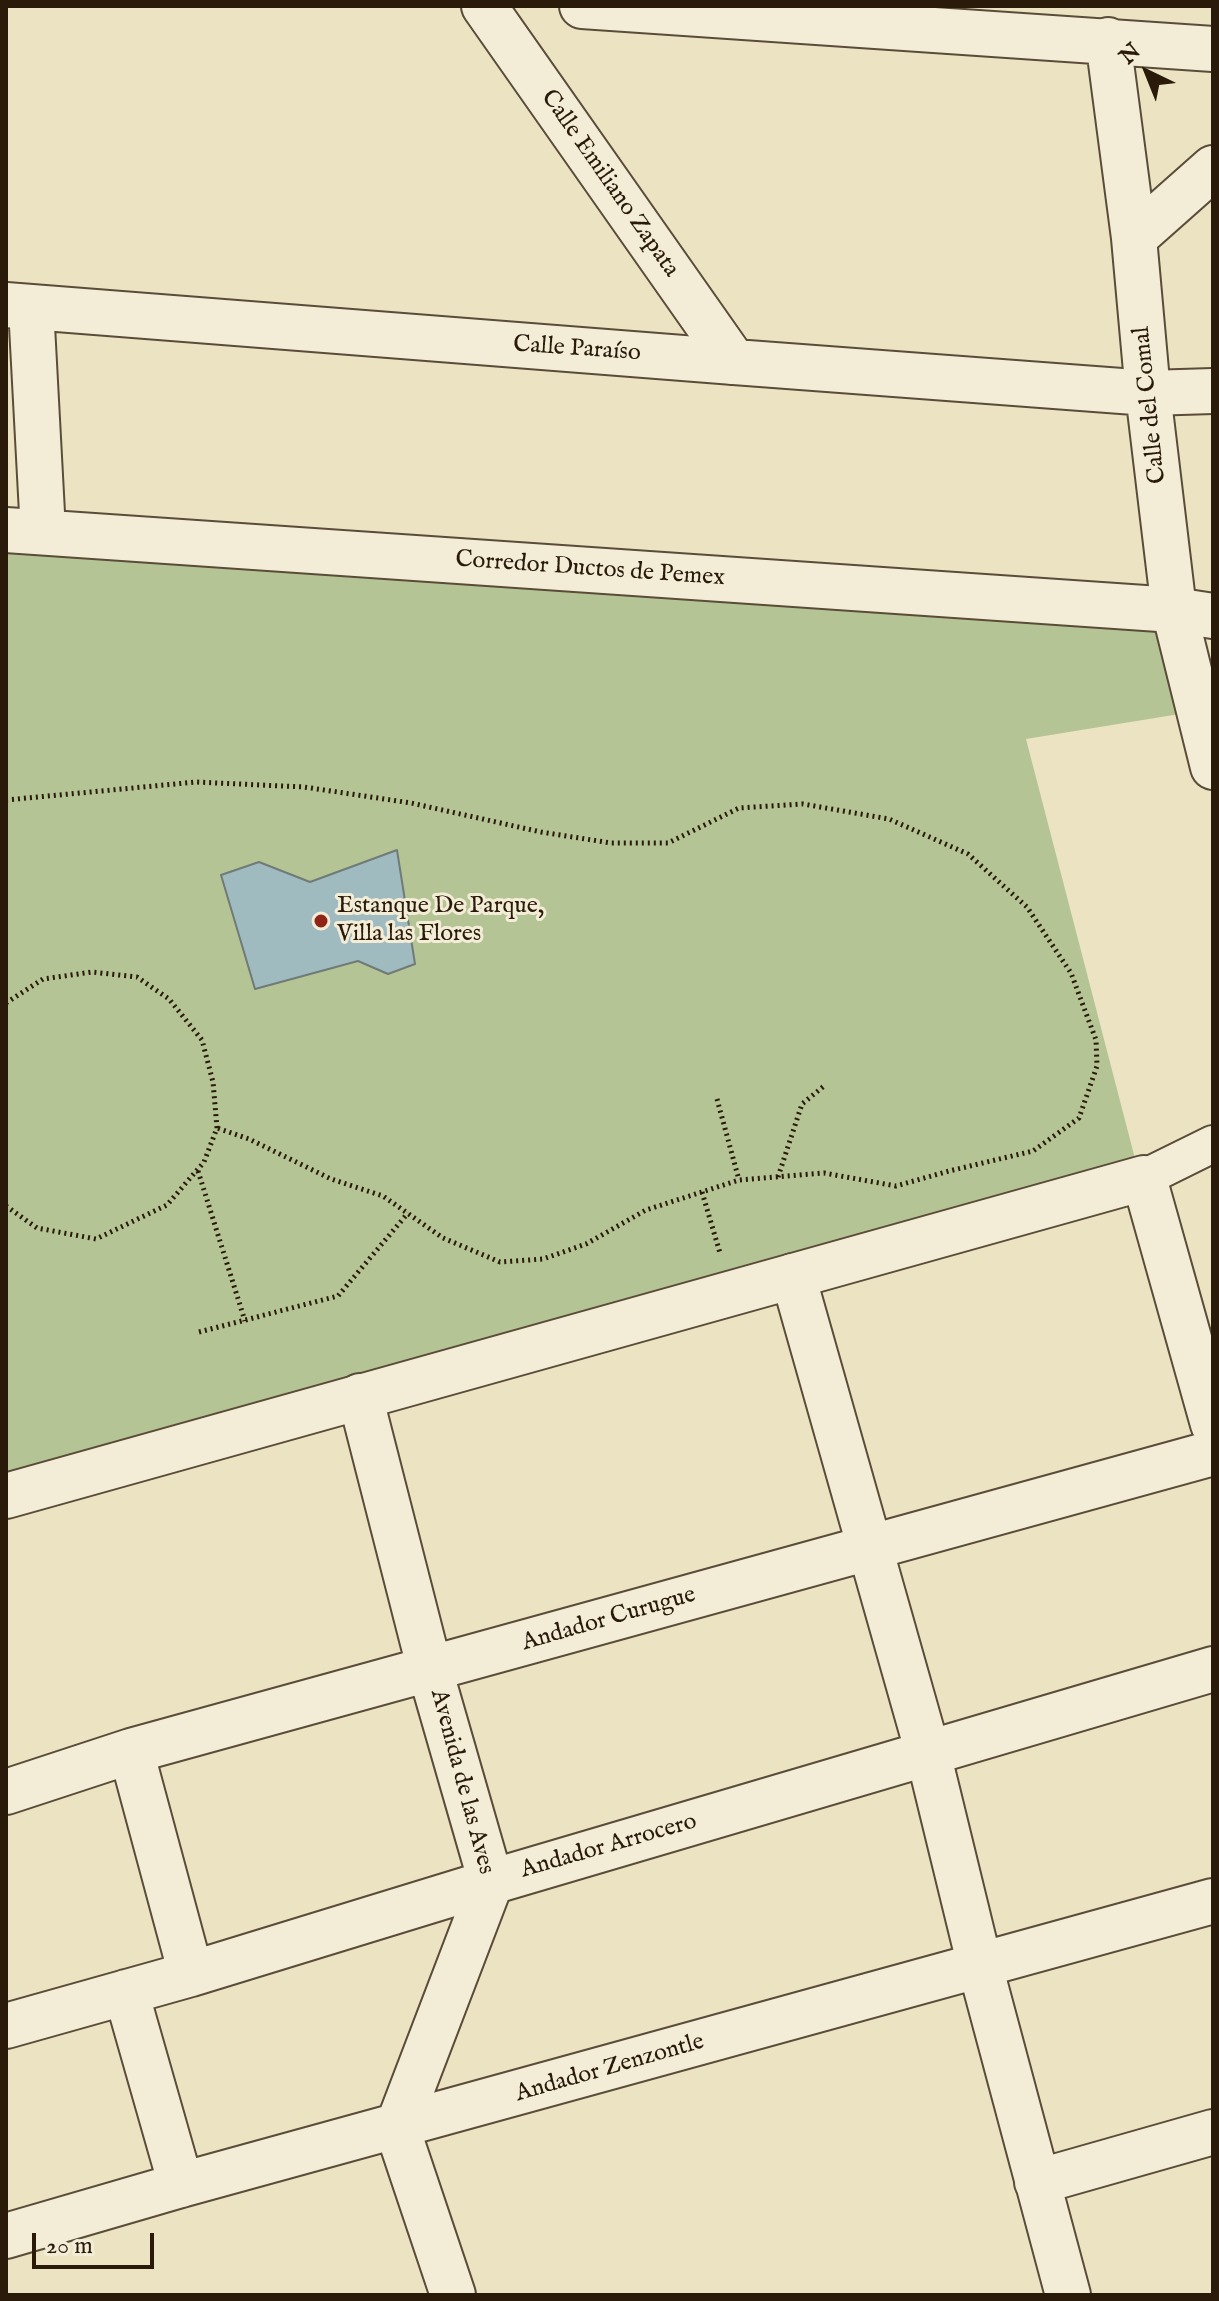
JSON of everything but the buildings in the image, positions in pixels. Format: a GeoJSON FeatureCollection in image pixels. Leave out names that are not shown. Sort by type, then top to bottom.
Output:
{"type":"FeatureCollection","features":[{"type":"Feature","properties":{"kind":"street","name":"Calle Emiliano Zapata"},"geometry":{"type":"LineString","coordinates":[[484,6],[734,362]]}},
{"type":"Feature","properties":{"kind":"street"},"geometry":{"type":"LineString","coordinates":[[582,6],[1213,49]]}},
{"type":"Feature","properties":{"kind":"street","name":"Calle del Comal"},"geometry":{"type":"LineString","coordinates":[[1108,40],[1134,238],[1148,393],[1194,613],[1213,767]]}},
{"type":"Feature","properties":{"kind":"street"},"geometry":{"type":"LineString","coordinates":[[1134,238],[1213,168]]}},
{"type":"Feature","properties":{"kind":"street","name":"Calle Paraíso"},"geometry":{"type":"LineString","coordinates":[[19,306],[1148,393],[1213,391]]}},
{"type":"Feature","properties":{"kind":"street"},"geometry":{"type":"LineString","coordinates":[[19,306],[25,531]]}},
{"type":"Feature","properties":{"kind":"street","name":"Corredor Ductos de Pemex"},"geometry":{"type":"LineString","coordinates":[[25,531],[1194,613]]}},
{"type":"Feature","properties":{"kind":"street"},"geometry":{"type":"LineString","coordinates":[[6,1496],[1144,1178],[1213,1144]]}},
{"type":"Feature","properties":{"kind":"street"},"geometry":{"type":"LineString","coordinates":[[1144,1178],[1213,1424]]}},
{"type":"Feature","properties":{"kind":"street"},"geometry":{"type":"LineString","coordinates":[[793,1276],[928,1753],[980,1966],[1068,2295]]}},
{"type":"Feature","properties":{"kind":"street","name":"Avenida de las Aves"},"geometry":{"type":"LineString","coordinates":[[360,1396],[430,1670],[491,1882],[397,2128]]}},
{"type":"Feature","properties":{"kind":"street","name":"Andador Curugue"},"geometry":{"type":"LineString","coordinates":[[6,1792],[131,1751],[1213,1453]]}},
{"type":"Feature","properties":{"kind":"street","name":"Andador Arrocero"},"geometry":{"type":"LineString","coordinates":[[6,2026],[191,1974],[1213,1669]]}},
{"type":"Feature","properties":{"kind":"street"},"geometry":{"type":"LineString","coordinates":[[131,1751],[191,1974]]}},
{"type":"Feature","properties":{"kind":"street","name":"Andador Zenzontle"},"geometry":{"type":"LineString","coordinates":[[6,2236],[1213,1901]]}},
{"type":"Feature","properties":{"kind":"street"},"geometry":{"type":"LineString","coordinates":[[126,1992],[181,2185]]}},
{"type":"Feature","properties":{"kind":"street"},"geometry":{"type":"LineString","coordinates":[[397,2128],[453,2295]]}},
{"type":"Feature","properties":{"kind":"street"},"geometry":{"type":"LineString","coordinates":[[1037,2182],[1213,2132]]}},
{"type":"Feature","properties":{"kind":"path"},"geometry":{"type":"LineString","coordinates":[[6,808],[10,800],[196,782],[304,787],[411,803],[541,832],[611,843],[668,843],[739,808],[803,804],[889,819],[968,854],[1027,907],[1071,973],[1096,1040],[1097,1066],[1079,1118],[1033,1151],[896,1186],[824,1173],[739,1180],[646,1210],[586,1244],[543,1259],[500,1262],[443,1238],[383,1196],[331,1179],[249,1139],[217,1128]]}},
{"type":"Feature","properties":{"kind":"path"},"geometry":{"type":"LineString","coordinates":[[6,1003],[43,979],[92,972],[137,977],[169,999],[202,1040],[213,1082],[217,1128],[204,1162],[167,1205],[96,1239],[37,1228],[6,1206]]}},
{"type":"Feature","properties":{"kind":"path"},"geometry":{"type":"LineString","coordinates":[[778,1177],[802,1104],[824,1086]]}},
{"type":"Feature","properties":{"kind":"path"},"geometry":{"type":"LineString","coordinates":[[717,1099],[739,1180]]}},
{"type":"Feature","properties":{"kind":"path"},"geometry":{"type":"LineString","coordinates":[[197,1170],[245,1321]]}},
{"type":"Feature","properties":{"kind":"path"},"geometry":{"type":"LineString","coordinates":[[702,1192],[732,1293]]}},
{"type":"Feature","properties":{"kind":"path"},"geometry":{"type":"LineString","coordinates":[[199,1332],[338,1296],[408,1213]]}},
{"type":"Feature","properties":{"kind":"green space"},"geometry":{"type":"Polygon","coordinates":[[[6,530],[1174,610],[1198,711],[1026,739],[1139,1174],[6,1482],[6,530]]]}},
{"type":"Feature","properties":{"kind":"water","name":"Estanque De Parque, Villa las Flores"},"geometry":{"type":"Polygon","coordinates":[[[397,850],[415,964],[388,974],[358,961],[255,989],[221,875],[259,862],[310,882],[397,850]]]}},
{"type":"Feature","properties":{"kind":"place","name":"Estanque De Parque, Villa las Flores"},"geometry":{"type":"Point","coordinates":[321,921]}}]}
